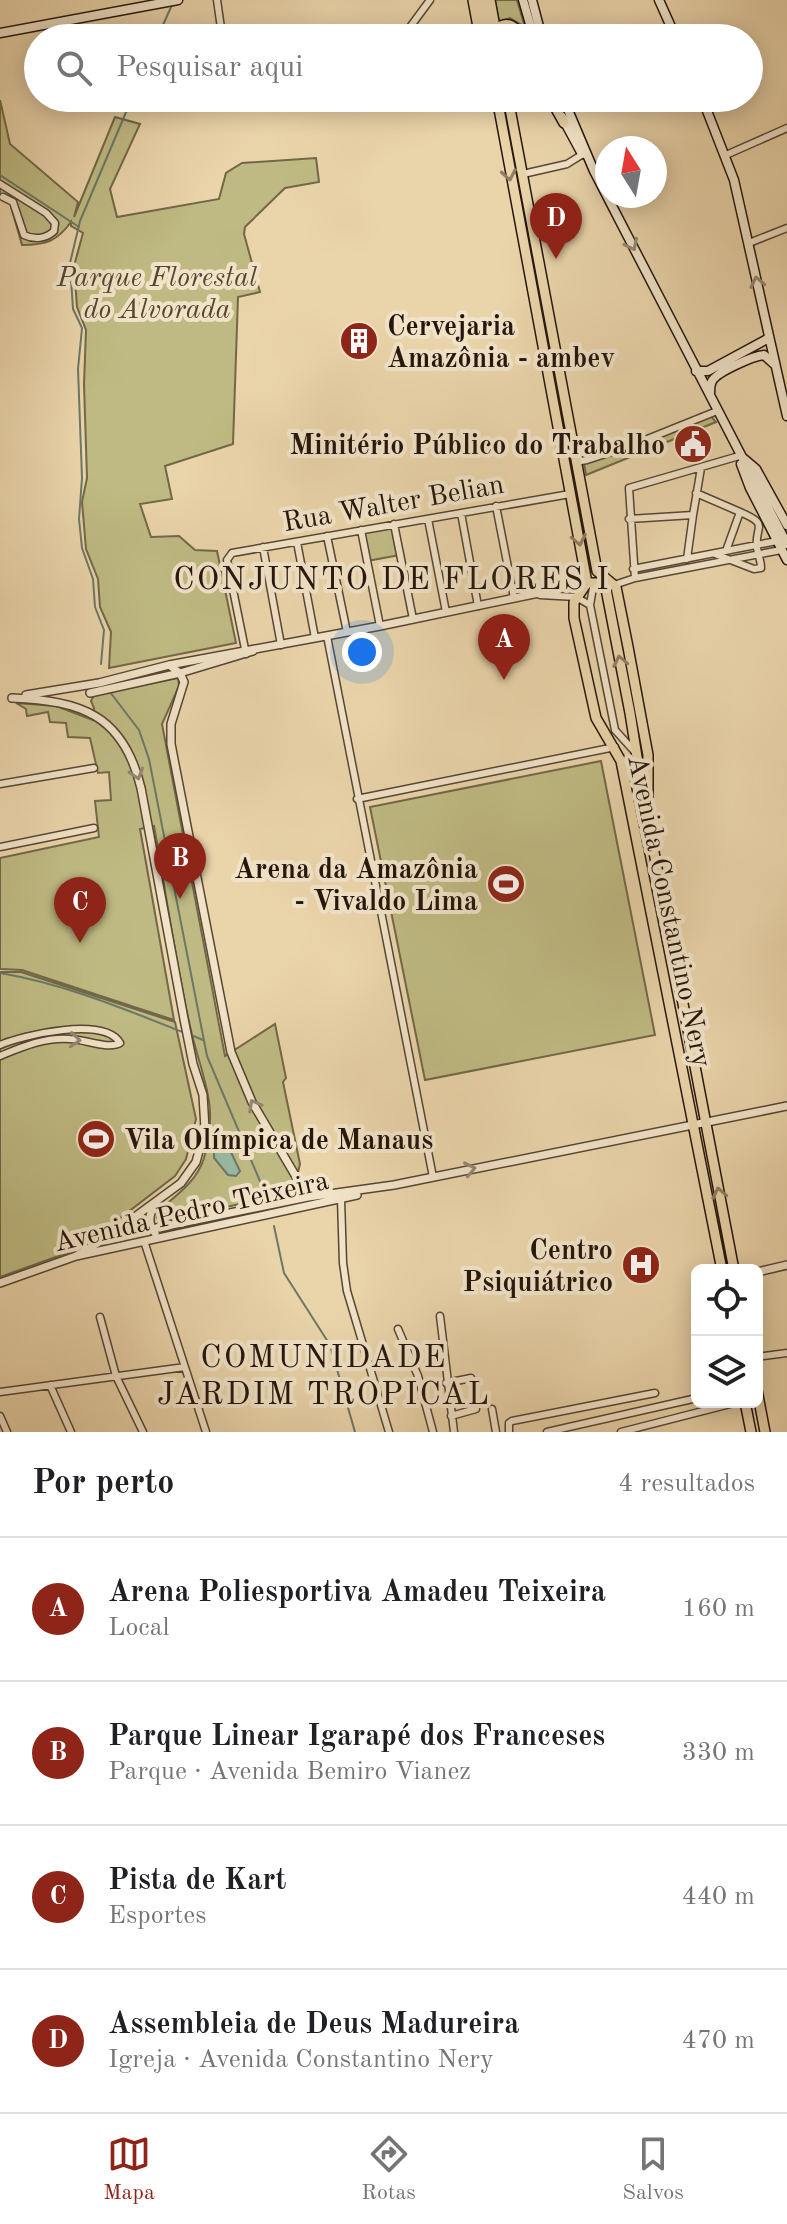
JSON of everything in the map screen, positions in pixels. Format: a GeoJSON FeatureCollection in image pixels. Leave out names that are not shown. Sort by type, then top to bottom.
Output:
{"type":"FeatureCollection","features":[{"type":"Feature","properties":{"kind":"highway"},"geometry":{"type":"LineString","coordinates":[[473,0],[477,24]]}},
{"type":"Feature","properties":{"kind":"highway"},"geometry":{"type":"LineString","coordinates":[[482,0],[486,24]]}},
{"type":"Feature","properties":{"kind":"highway"},"geometry":{"type":"LineString","coordinates":[[490,0],[494,24]]}},
{"type":"Feature","properties":{"kind":"highway"},"geometry":{"type":"LineString","coordinates":[[499,112],[570,494],[590,582]]}},
{"type":"Feature","properties":{"kind":"highway"},"geometry":{"type":"LineString","coordinates":[[511,112],[597,571],[614,585]]}},
{"type":"Feature","properties":{"kind":"highway"},"geometry":{"type":"LineString","coordinates":[[559,112],[564,123]]}},
{"type":"Feature","properties":{"kind":"highway"},"geometry":{"type":"LineString","coordinates":[[576,597],[590,582]]}},
{"type":"Feature","properties":{"kind":"highway"},"geometry":{"type":"LineString","coordinates":[[590,582],[600,583],[606,589],[648,821]]}},
{"type":"Feature","properties":{"kind":"highway","name":"Avenida Constantino Nery"},"geometry":{"type":"LineString","coordinates":[[614,585],[648,755],[648,821],[733,1264]]}},
{"type":"Feature","properties":{"kind":"highway","name":"Avenida Constantino Nery"},"geometry":{"type":"LineString","coordinates":[[576,597],[574,618],[596,718],[621,761],[630,801],[721,1264]]}},
{"type":"Feature","properties":{"kind":"highway"},"geometry":{"type":"LineString","coordinates":[[746,1408],[751,1432]]}},
{"type":"Feature","properties":{"kind":"highway"},"geometry":{"type":"LineString","coordinates":[[760,1408],[765,1432]]}},
{"type":"Feature","properties":{"kind":"main road"},"geometry":{"type":"LineString","coordinates":[[48,24],[178,0]]}},
{"type":"Feature","properties":{"kind":"main road"},"geometry":{"type":"LineString","coordinates":[[523,0],[530,24]]}},
{"type":"Feature","properties":{"kind":"main road"},"geometry":{"type":"LineString","coordinates":[[532,0],[538,24]]}},
{"type":"Feature","properties":{"kind":"main road"},"geometry":{"type":"LineString","coordinates":[[659,0],[670,24]]}},
{"type":"Feature","properties":{"kind":"main road"},"geometry":{"type":"LineString","coordinates":[[0,33],[24,29]]}},
{"type":"Feature","properties":{"kind":"main road"},"geometry":{"type":"LineString","coordinates":[[568,112],[584,154]]}},
{"type":"Feature","properties":{"kind":"main road"},"geometry":{"type":"LineString","coordinates":[[708,112],[726,155],[749,243],[787,416]]}},
{"type":"Feature","properties":{"kind":"main road"},"geometry":{"type":"LineString","coordinates":[[564,123],[594,171],[739,456],[765,500],[787,560]]}},
{"type":"Feature","properties":{"kind":"main road"},"geometry":{"type":"LineString","coordinates":[[696,371],[708,371],[769,338]]}},
{"type":"Feature","properties":{"kind":"main road"},"geometry":{"type":"LineString","coordinates":[[711,398],[711,382],[737,365],[764,355],[775,364]]}},
{"type":"Feature","properties":{"kind":"main road"},"geometry":{"type":"LineString","coordinates":[[739,456],[756,469],[787,525]]}},
{"type":"Feature","properties":{"kind":"main road"},"geometry":{"type":"LineString","coordinates":[[739,456],[746,480],[782,545]]}},
{"type":"Feature","properties":{"kind":"street"},"geometry":{"type":"LineString","coordinates":[[217,0],[220,24]]}},
{"type":"Feature","properties":{"kind":"street"},"geometry":{"type":"LineString","coordinates":[[412,24],[430,0]]}},
{"type":"Feature","properties":{"kind":"street"},"geometry":{"type":"LineString","coordinates":[[726,155],[784,130]]}},
{"type":"Feature","properties":{"kind":"street"},"geometry":{"type":"LineString","coordinates":[[523,174],[567,164],[584,154]]}},
{"type":"Feature","properties":{"kind":"street"},"geometry":{"type":"LineString","coordinates":[[3,186],[46,213],[55,223],[54,231],[31,239],[24,235],[13,202],[2,197],[3,186]]}},
{"type":"Feature","properties":{"kind":"street"},"geometry":{"type":"LineString","coordinates":[[749,243],[787,228]]}},
{"type":"Feature","properties":{"kind":"street"},"geometry":{"type":"LineString","coordinates":[[577,457],[581,461],[587,460],[630,446],[717,411]]}},
{"type":"Feature","properties":{"kind":"street"},"geometry":{"type":"LineString","coordinates":[[635,578],[627,492],[632,485],[739,456]]}},
{"type":"Feature","properties":{"kind":"street"},"geometry":{"type":"LineString","coordinates":[[688,568],[701,468]]}},
{"type":"Feature","properties":{"kind":"street"},"geometry":{"type":"LineString","coordinates":[[696,493],[758,523],[760,533],[757,545],[762,564],[758,570],[715,554]]}},
{"type":"Feature","properties":{"kind":"street","name":"Rua Walter Belian"},"geometry":{"type":"LineString","coordinates":[[245,652],[227,560],[232,553],[570,494]]}},
{"type":"Feature","properties":{"kind":"street"},"geometry":{"type":"LineString","coordinates":[[496,506],[514,598]]}},
{"type":"Feature","properties":{"kind":"street"},"geometry":{"type":"LineString","coordinates":[[726,551],[740,512]]}},
{"type":"Feature","properties":{"kind":"street"},"geometry":{"type":"LineString","coordinates":[[461,513],[478,606]]}},
{"type":"Feature","properties":{"kind":"street"},"geometry":{"type":"LineString","coordinates":[[629,519],[693,515]]}},
{"type":"Feature","properties":{"kind":"street"},"geometry":{"type":"LineString","coordinates":[[428,519],[446,612]]}},
{"type":"Feature","properties":{"kind":"street"},"geometry":{"type":"LineString","coordinates":[[394,524],[413,619]]}},
{"type":"Feature","properties":{"kind":"street"},"geometry":{"type":"LineString","coordinates":[[361,530],[380,626]]}},
{"type":"Feature","properties":{"kind":"street"},"geometry":{"type":"LineString","coordinates":[[327,536],[347,632]]}},
{"type":"Feature","properties":{"kind":"street"},"geometry":{"type":"LineString","coordinates":[[297,542],[315,638]]}},
{"type":"Feature","properties":{"kind":"street"},"geometry":{"type":"LineString","coordinates":[[633,569],[757,545],[782,545]]}},
{"type":"Feature","properties":{"kind":"street"},"geometry":{"type":"LineString","coordinates":[[614,585],[635,578],[760,554],[782,545]]}},
{"type":"Feature","properties":{"kind":"street"},"geometry":{"type":"LineString","coordinates":[[263,547],[281,645]]}},
{"type":"Feature","properties":{"kind":"street"},"geometry":{"type":"LineString","coordinates":[[597,571],[590,582],[590,605],[615,730],[635,752]]}},
{"type":"Feature","properties":{"kind":"street"},"geometry":{"type":"LineString","coordinates":[[90,693],[169,665],[380,626],[590,582]]}},
{"type":"Feature","properties":{"kind":"street"},"geometry":{"type":"LineString","coordinates":[[527,596],[576,597],[590,605]]}},
{"type":"Feature","properties":{"kind":"street"},"geometry":{"type":"LineString","coordinates":[[327,636],[433,1177]]}},
{"type":"Feature","properties":{"kind":"street"},"geometry":{"type":"LineString","coordinates":[[0,699],[180,673],[245,652]]}},
{"type":"Feature","properties":{"kind":"street"},"geometry":{"type":"LineString","coordinates":[[169,665],[180,673],[185,686],[171,724],[171,744],[231,1052],[252,1102],[308,1197]]}},
{"type":"Feature","properties":{"kind":"street"},"geometry":{"type":"LineString","coordinates":[[92,713],[88,705],[90,693],[99,683]]}},
{"type":"Feature","properties":{"kind":"street"},"geometry":{"type":"LineString","coordinates":[[12,698],[62,702],[92,713],[117,734],[129,752],[137,773],[191,1054],[205,1105],[204,1140],[189,1173],[157,1202],[76,1256]]}},
{"type":"Feature","properties":{"kind":"street"},"geometry":{"type":"LineString","coordinates":[[357,799],[615,747]]}},
{"type":"Feature","properties":{"kind":"street"},"geometry":{"type":"LineString","coordinates":[[0,784],[94,768]]}},
{"type":"Feature","properties":{"kind":"street"},"geometry":{"type":"LineString","coordinates":[[0,847],[94,828]]}},
{"type":"Feature","properties":{"kind":"street"},"geometry":{"type":"LineString","coordinates":[[0,1045],[22,1036],[69,1029],[114,1036],[120,1043],[113,1046],[67,1038],[26,1045],[0,1056]]}},
{"type":"Feature","properties":{"kind":"street"},"geometry":{"type":"LineString","coordinates":[[22,1036],[26,1045]]}},
{"type":"Feature","properties":{"kind":"street","name":"Avenida Pedro Teixeira"},"geometry":{"type":"LineString","coordinates":[[0,1283],[76,1256],[290,1211],[394,1185],[787,1106]]}},
{"type":"Feature","properties":{"kind":"street","name":"Avenida Pedro Teixeira"},"geometry":{"type":"LineString","coordinates":[[152,1229],[296,1199],[394,1185]]}},
{"type":"Feature","properties":{"kind":"street"},"geometry":{"type":"LineString","coordinates":[[290,1211],[296,1199]]}},
{"type":"Feature","properties":{"kind":"street"},"geometry":{"type":"LineString","coordinates":[[341,1199],[347,1291],[389,1432]]}},
{"type":"Feature","properties":{"kind":"street"},"geometry":{"type":"LineString","coordinates":[[157,1202],[150,1214],[152,1229],[162,1238]]}},
{"type":"Feature","properties":{"kind":"street"},"geometry":{"type":"LineString","coordinates":[[144,1241],[206,1432]]}},
{"type":"Feature","properties":{"kind":"street"},"geometry":{"type":"LineString","coordinates":[[763,1271],[787,1265]]}},
{"type":"Feature","properties":{"kind":"street"},"geometry":{"type":"LineString","coordinates":[[440,1316],[454,1432]]}},
{"type":"Feature","properties":{"kind":"street"},"geometry":{"type":"LineString","coordinates":[[100,1317],[116,1376],[143,1432]]}},
{"type":"Feature","properties":{"kind":"street"},"geometry":{"type":"LineString","coordinates":[[398,1329],[418,1376],[433,1432]]}},
{"type":"Feature","properties":{"kind":"street"},"geometry":{"type":"LineString","coordinates":[[763,1356],[787,1353]]}},
{"type":"Feature","properties":{"kind":"street"},"geometry":{"type":"LineString","coordinates":[[0,1392],[185,1367]]}},
{"type":"Feature","properties":{"kind":"street"},"geometry":{"type":"LineString","coordinates":[[446,1383],[471,1378]]}},
{"type":"Feature","properties":{"kind":"street"},"geometry":{"type":"LineString","coordinates":[[50,1385],[71,1432]]}},
{"type":"Feature","properties":{"kind":"street"},"geometry":{"type":"LineString","coordinates":[[509,1432],[512,1421],[655,1393]]}},
{"type":"Feature","properties":{"kind":"street"},"geometry":{"type":"LineString","coordinates":[[547,1432],[691,1399]]}},
{"type":"Feature","properties":{"kind":"street"},"geometry":{"type":"LineString","coordinates":[[612,1401],[615,1417]]}},
{"type":"Feature","properties":{"kind":"street"},"geometry":{"type":"LineString","coordinates":[[621,1432],[715,1408]]}},
{"type":"Feature","properties":{"kind":"street"},"geometry":{"type":"LineString","coordinates":[[451,1416],[476,1409]]}},
{"type":"Feature","properties":{"kind":"street"},"geometry":{"type":"LineString","coordinates":[[492,1409],[496,1432]]}},
{"type":"Feature","properties":{"kind":"street"},"geometry":{"type":"LineString","coordinates":[[0,1416],[7,1432]]}},
{"type":"Feature","properties":{"kind":"green space"},"geometry":{"type":"Polygon","coordinates":[[[495,0],[517,0],[524,24],[510,18],[499,22],[495,0]]]}},
{"type":"Feature","properties":{"kind":"green space","name":"Parque Florestal do Alvorada"},"geometry":{"type":"Polygon","coordinates":[[[0,100],[10,144],[78,202],[74,217],[115,117],[140,124],[110,189],[117,217],[219,199],[226,173],[242,163],[316,158],[319,182],[285,188],[245,227],[244,234],[260,292],[238,297],[233,444],[165,466],[172,499],[140,504],[151,537],[179,536],[195,550],[217,551],[236,643],[109,668],[111,632],[100,607],[98,579],[86,549],[82,502],[87,478],[86,330],[77,307],[74,266],[83,233],[71,226],[71,222],[51,241],[22,245],[10,203],[0,197],[0,100]]]}},
{"type":"Feature","properties":{"kind":"green space"},"geometry":{"type":"Polygon","coordinates":[[[709,414],[716,422],[586,475],[584,463],[709,414]]]}},
{"type":"Feature","properties":{"kind":"green space"},"geometry":{"type":"Polygon","coordinates":[[[392,522],[400,555],[367,561],[360,528],[392,522]]]}},
{"type":"Feature","properties":{"kind":"green space"},"geometry":{"type":"Polygon","coordinates":[[[178,678],[179,686],[162,724],[225,1056],[275,1024],[300,1164],[290,1193],[162,1221],[157,1218],[157,1212],[184,1188],[201,1167],[208,1139],[210,1106],[175,951],[154,826],[140,829],[174,1020],[22,970],[0,969],[0,858],[99,837],[95,801],[111,800],[109,772],[98,773],[90,738],[68,737],[66,723],[50,722],[48,712],[27,716],[26,709],[16,703],[56,706],[93,720],[91,701],[94,695],[178,678]]]}},
{"type":"Feature","properties":{"kind":"green space","name":"Arena da Amazônia - Vivaldo Lima"},"geometry":{"type":"Polygon","coordinates":[[[601,761],[655,1035],[425,1080],[370,807],[601,761]]]}},
{"type":"Feature","properties":{"kind":"green space","name":"Vila Olímpica de Manaus"},"geometry":{"type":"Polygon","coordinates":[[[0,972],[21,972],[175,1022],[196,1119],[186,1159],[175,1176],[81,1248],[0,1277],[0,972]]]}},
{"type":"Feature","properties":{"kind":"shaded area"},"geometry":{"type":"Polygon","coordinates":[[[222,1144],[228,1146],[240,1171],[236,1176],[228,1175],[214,1158],[214,1151],[222,1144]]]}},
{"type":"Feature","properties":{"kind":"waterway"},"geometry":{"type":"LineString","coordinates":[[163,24],[172,5]]}},
{"type":"Feature","properties":{"kind":"waterway"},"geometry":{"type":"LineString","coordinates":[[101,664],[104,630],[95,607],[93,579],[82,548],[79,519],[82,478],[78,369],[82,328],[73,309],[70,263],[80,221],[126,112]]}},
{"type":"Feature","properties":{"kind":"waterway"},"geometry":{"type":"LineString","coordinates":[[0,175],[79,227]]}},
{"type":"Feature","properties":{"kind":"waterway"},"geometry":{"type":"LineString","coordinates":[[110,692],[139,730],[149,759],[207,1056],[265,1193]]}},
{"type":"Feature","properties":{"kind":"waterway"},"geometry":{"type":"LineString","coordinates":[[0,973],[71,990],[185,1033]]}},
{"type":"Feature","properties":{"kind":"waterway"},"geometry":{"type":"LineString","coordinates":[[191,1035],[203,1040]]}},
{"type":"Feature","properties":{"kind":"waterway"},"geometry":{"type":"LineString","coordinates":[[274,1226],[284,1273],[330,1345],[355,1432]]}},
{"type":"Feature","properties":{"kind":"place","name":"Assembleia de Deus Madureira"},"geometry":{"type":"Point","coordinates":[556,259]}},
{"type":"Feature","properties":{"kind":"place","name":"Cervejaria Amazônia - ambev"},"geometry":{"type":"Point","coordinates":[359,341]}},
{"type":"Feature","properties":{"kind":"place","name":"Minitério Público do Trabalho"},"geometry":{"type":"Point","coordinates":[693,444]}},
{"type":"Feature","properties":{"kind":"place","name":"Arena Poliesportiva Amadeu Teixeira"},"geometry":{"type":"Point","coordinates":[504,680]}},
{"type":"Feature","properties":{"kind":"place","name":"Arena da Amazônia - Vivaldo Lima"},"geometry":{"type":"Point","coordinates":[506,884]}},
{"type":"Feature","properties":{"kind":"place","name":"Parque Linear Igarapé dos Franceses"},"geometry":{"type":"Point","coordinates":[180,899]}},
{"type":"Feature","properties":{"kind":"place","name":"Pista de Kart"},"geometry":{"type":"Point","coordinates":[80,943]}},
{"type":"Feature","properties":{"kind":"place","name":"Vila Olímpica de Manaus"},"geometry":{"type":"Point","coordinates":[96,1139]}},
{"type":"Feature","properties":{"kind":"place","name":"Centro Psiquiátrico"},"geometry":{"type":"Point","coordinates":[641,1265]}},
{"type":"Feature","properties":{"kind":"district","name":"CONJUNTO DE FLORES I"},"geometry":{"type":"Point","coordinates":[392,578]}},
{"type":"Feature","properties":{"kind":"district","name":"COMUNIDADE JARDIM TROPICAL"},"geometry":{"type":"Point","coordinates":[324,1374]}}]}
